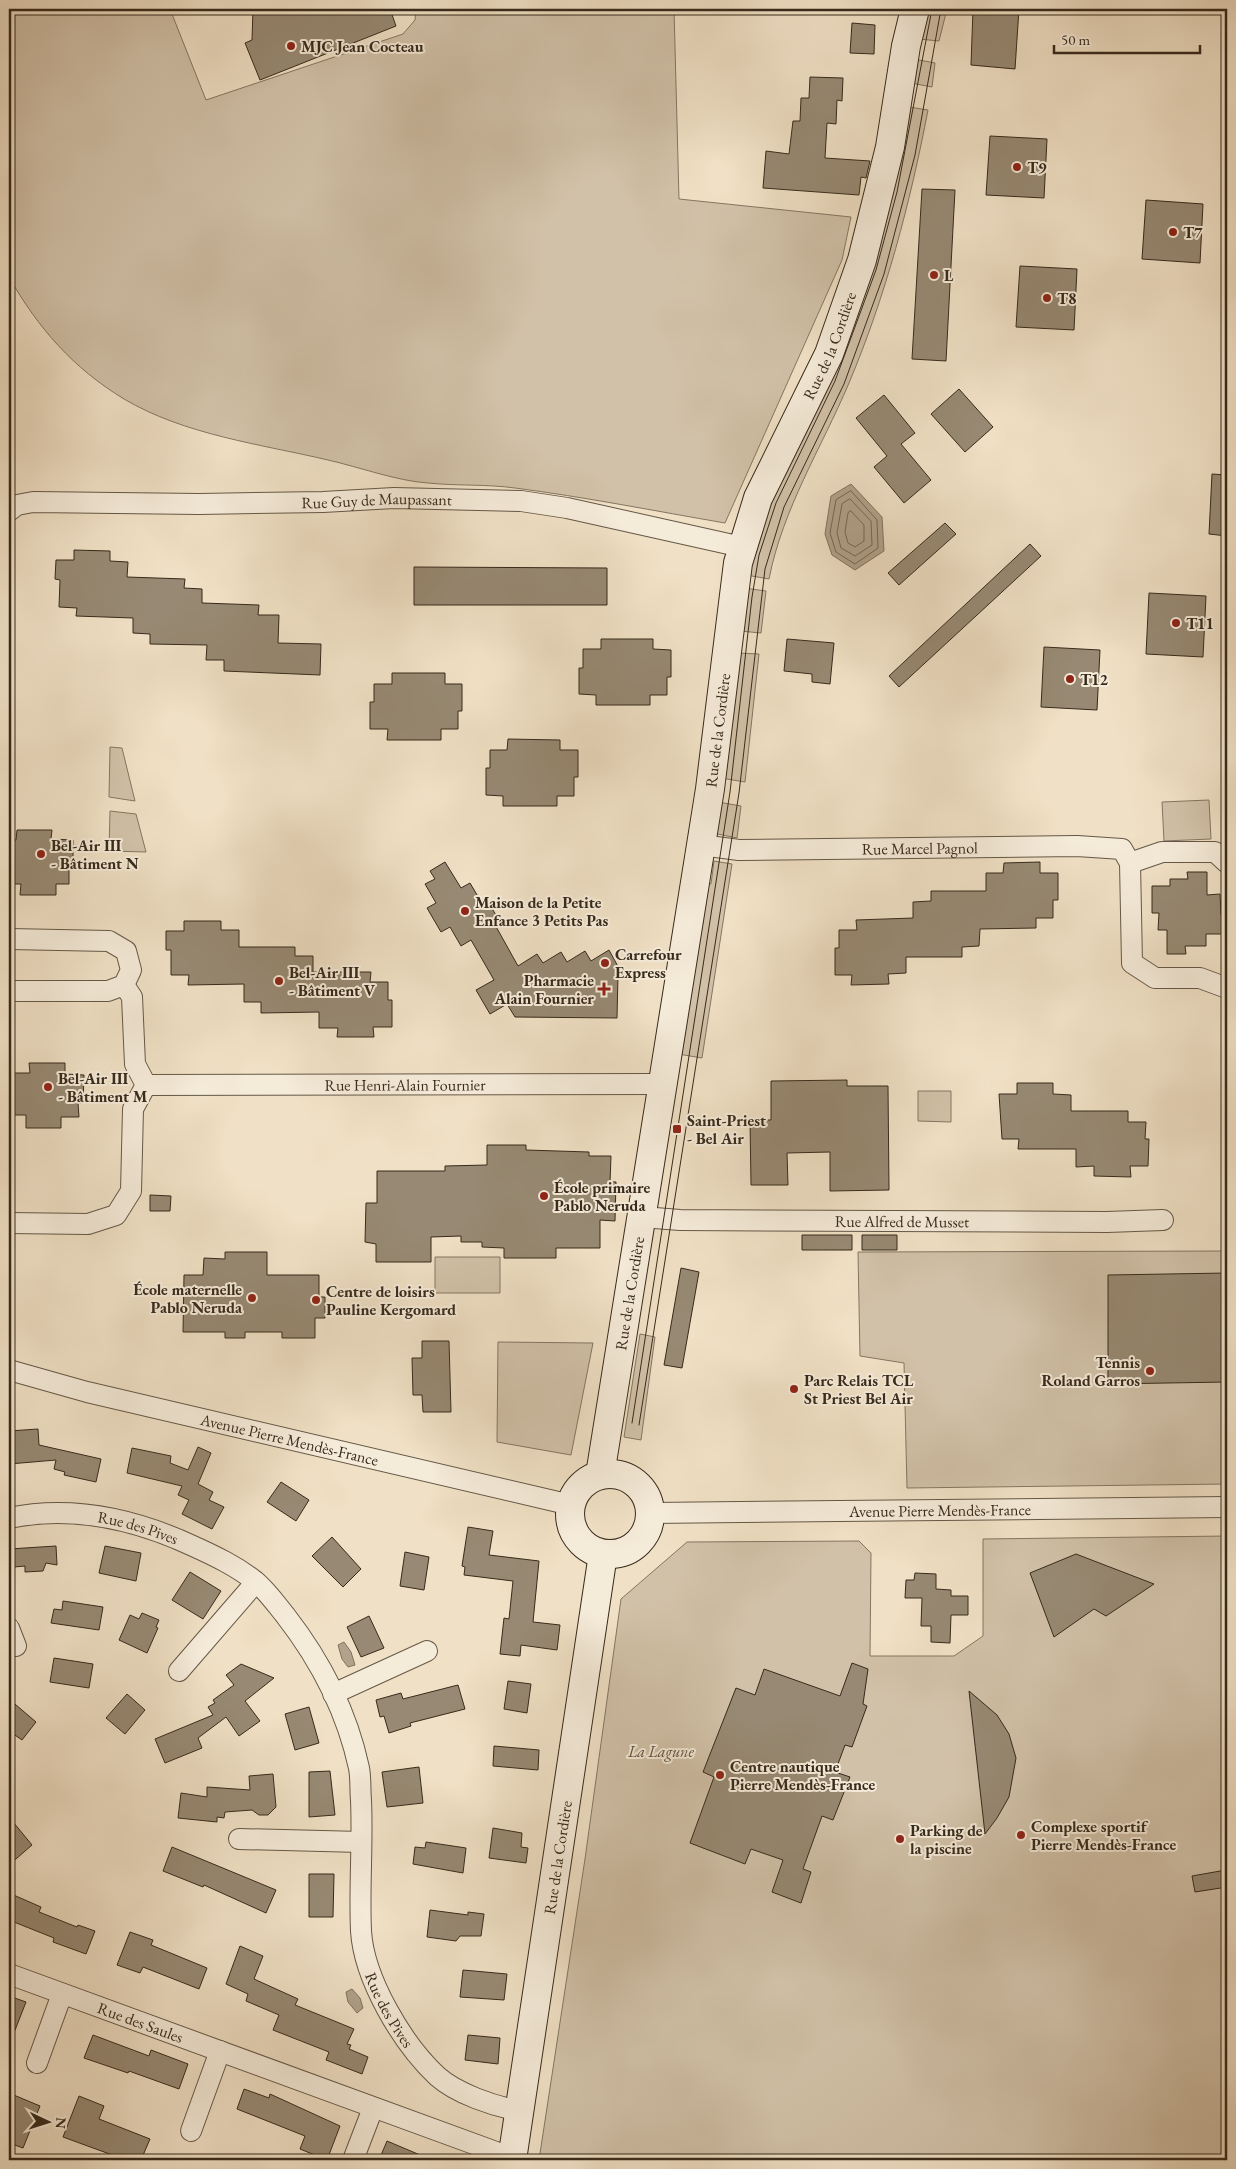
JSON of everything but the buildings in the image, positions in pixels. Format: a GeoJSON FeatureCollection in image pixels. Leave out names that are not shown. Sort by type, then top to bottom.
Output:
{"type":"FeatureCollection","features":[{"type":"Feature","properties":{"kind":"street","name":"Rue de la Cordière"},"geometry":{"type":"LineString","coordinates":[[600,1475],[701,845],[742,547],[758,498],[829,354],[862,260],[890,147],[906,46],[915,9]]}},
{"type":"Feature","properties":{"kind":"street","name":"Rue Guy de Maupassant"},"geometry":{"type":"LineString","coordinates":[[9,511],[17,505],[33,502],[209,504],[323,502],[394,498],[521,500],[567,508],[742,547]]}},
{"type":"Feature","properties":{"kind":"street","name":"Rue Marcel Pagnol"},"geometry":{"type":"LineString","coordinates":[[701,845],[739,850],[1105,847],[1122,849],[1130,863]]}},
{"type":"Feature","properties":{"kind":"street"},"geometry":{"type":"LineString","coordinates":[[1227,863],[1215,852],[1162,852],[1130,863],[1132,963],[1155,978],[1200,978],[1227,988]]}},
{"type":"Feature","properties":{"kind":"street"},"geometry":{"type":"LineString","coordinates":[[9,939],[109,941],[126,951],[131,970],[124,985],[108,991],[9,991]]}},
{"type":"Feature","properties":{"kind":"street"},"geometry":{"type":"LineString","coordinates":[[9,1223],[88,1224],[116,1215],[131,1191],[133,1110],[146,1085],[135,1064],[132,997],[124,985]]}},
{"type":"Feature","properties":{"kind":"street","name":"Rue Henri-Alain Fournier"},"geometry":{"type":"LineString","coordinates":[[146,1085],[664,1084]]}},
{"type":"Feature","properties":{"kind":"street","name":"Rue Alfred de Musset"},"geometry":{"type":"LineString","coordinates":[[642,1217],[690,1220],[1107,1222],[1163,1220]]}},
{"type":"Feature","properties":{"kind":"street","name":"Avenue Pierre Mendès-France"},"geometry":{"type":"LineString","coordinates":[[9,1370],[87,1392],[570,1505]]}},
{"type":"Feature","properties":{"kind":"street"},"geometry":{"type":"LineString","coordinates":[[614,1474],[626,1476],[642,1488],[649,1500],[651,1513],[648,1530],[641,1542],[620,1553],[603,1554],[584,1545],[572,1528],[570,1505],[584,1484],[600,1475],[614,1474]]}},
{"type":"Feature","properties":{"kind":"street","name":"Avenue Pierre Mendès-France"},"geometry":{"type":"LineString","coordinates":[[651,1513],[1227,1508]]}},
{"type":"Feature","properties":{"kind":"street","name":"Rue des Pives"},"geometry":{"type":"LineString","coordinates":[[9,1518],[73,1513],[119,1519],[168,1534],[227,1562],[256,1582],[301,1636],[333,1694],[346,1724],[359,1770],[361,1933],[369,1970],[388,2012],[438,2077],[472,2097],[519,2112]]}},
{"type":"Feature","properties":{"kind":"street","name":"Rue de la Cordière"},"geometry":{"type":"LineString","coordinates":[[512,2158],[603,1554]]}},
{"type":"Feature","properties":{"kind":"street"},"geometry":{"type":"LineString","coordinates":[[179,1671],[256,1582]]}},
{"type":"Feature","properties":{"kind":"street"},"geometry":{"type":"LineString","coordinates":[[333,1694],[427,1651]]}},
{"type":"Feature","properties":{"kind":"street"},"geometry":{"type":"LineString","coordinates":[[239,1838],[361,1842]]}},
{"type":"Feature","properties":{"kind":"street","name":"Rue des Saules"},"geometry":{"type":"LineString","coordinates":[[9,1974],[512,2158]]}},
{"type":"Feature","properties":{"kind":"street"},"geometry":{"type":"LineString","coordinates":[[37,2063],[62,1994]]}},
{"type":"Feature","properties":{"kind":"street"},"geometry":{"type":"LineString","coordinates":[[191,2131],[220,2051]]}},
{"type":"Feature","properties":{"kind":"street"},"geometry":{"type":"LineString","coordinates":[[353,2160],[373,2108]]}},
{"type":"Feature","properties":{"kind":"green space"},"geometry":{"type":"Polygon","coordinates":[[[9,9],[170,9],[206,100],[403,34],[415,20],[416,9],[674,9],[679,199],[851,217],[842,260],[725,523],[515,488],[404,480],[328,460],[197,430],[147,411],[106,387],[58,346],[32,313],[9,277],[9,9]]]}},
{"type":"Feature","properties":{"kind":"green space"},"geometry":{"type":"Polygon","coordinates":[[[926,9],[947,9],[939,41],[919,39],[926,9]]]}},
{"type":"Feature","properties":{"kind":"green space"},"geometry":{"type":"Polygon","coordinates":[[[914,59],[935,63],[932,87],[911,83],[914,59]]]}},
{"type":"Feature","properties":{"kind":"green space"},"geometry":{"type":"Polygon","coordinates":[[[909,107],[928,110],[905,214],[886,283],[849,383],[783,528],[769,579],[746,575],[749,558],[909,107]]]}},
{"type":"Feature","properties":{"kind":"green space"},"geometry":{"type":"Polygon","coordinates":[[[744,588],[766,591],[761,633],[740,631],[744,588]]]}},
{"type":"Feature","properties":{"kind":"green space"},"geometry":{"type":"Polygon","coordinates":[[[738,653],[759,654],[745,782],[721,778],[738,653]]]}},
{"type":"Feature","properties":{"kind":"green space"},"geometry":{"type":"Polygon","coordinates":[[[110,747],[122,748],[135,801],[109,797],[110,747]]]}},
{"type":"Feature","properties":{"kind":"green space"},"geometry":{"type":"Polygon","coordinates":[[[1209,800],[1211,839],[1164,841],[1162,802],[1209,800]]]}},
{"type":"Feature","properties":{"kind":"green space"},"geometry":{"type":"Polygon","coordinates":[[[718,802],[741,806],[737,838],[713,833],[718,802]]]}},
{"type":"Feature","properties":{"kind":"green space"},"geometry":{"type":"Polygon","coordinates":[[[110,811],[136,814],[146,852],[109,851],[110,811]]]}},
{"type":"Feature","properties":{"kind":"green space"},"geometry":{"type":"Polygon","coordinates":[[[714,861],[732,864],[702,1058],[678,1054],[705,883],[711,884],[714,861]]]}},
{"type":"Feature","properties":{"kind":"green space"},"geometry":{"type":"Polygon","coordinates":[[[918,1091],[951,1091],[951,1122],[918,1121],[918,1091]]]}},
{"type":"Feature","properties":{"kind":"green space"},"geometry":{"type":"Polygon","coordinates":[[[1227,1251],[1227,1484],[907,1488],[904,1363],[860,1356],[858,1252],[1227,1251]]]}},
{"type":"Feature","properties":{"kind":"green space"},"geometry":{"type":"Polygon","coordinates":[[[435,1257],[500,1257],[500,1293],[435,1293],[435,1257]]]}},
{"type":"Feature","properties":{"kind":"green space"},"geometry":{"type":"Polygon","coordinates":[[[640,1334],[655,1337],[641,1440],[624,1437],[640,1334]]]}},
{"type":"Feature","properties":{"kind":"green space"},"geometry":{"type":"Polygon","coordinates":[[[498,1342],[593,1343],[571,1455],[497,1442],[498,1342]]]}},
{"type":"Feature","properties":{"kind":"green space","name":"Complexe sportif Pierre Mendès-France"},"geometry":{"type":"Polygon","coordinates":[[[1227,1536],[1227,2160],[539,2160],[585,1859],[621,1599],[687,1542],[859,1541],[871,1553],[870,1656],[954,1656],[983,1636],[983,1539],[1227,1536]]]}},
{"type":"Feature","properties":{"kind":"water"},"geometry":{"type":"Polygon","coordinates":[[[851,484],[882,517],[884,551],[855,570],[832,555],[825,534],[831,496],[851,484]]]}},
{"type":"Feature","properties":{"kind":"water"},"geometry":{"type":"Polygon","coordinates":[[[344,1642],[351,1652],[355,1665],[348,1667],[342,1659],[338,1645],[344,1642]]]}},
{"type":"Feature","properties":{"kind":"water"},"geometry":{"type":"Polygon","coordinates":[[[352,1989],[360,1998],[363,2008],[357,2013],[348,2002],[346,1992],[352,1989]]]}},
{"type":"Feature","properties":{"kind":"tram line"},"geometry":{"type":"LineString","coordinates":[[632,1423],[730,792],[752,597],[759,555],[776,503],[835,381],[876,270],[897,192],[932,9]]}},
{"type":"Feature","properties":{"kind":"tram line"},"geometry":{"type":"LineString","coordinates":[[639,1425],[739,793],[765,569],[784,507],[844,384],[884,274],[915,155],[941,9]]}},
{"type":"Feature","properties":{"kind":"place","name":"MJC Jean Cocteau"},"geometry":{"type":"Point","coordinates":[291,46]}},
{"type":"Feature","properties":{"kind":"place","name":"T9"},"geometry":{"type":"Point","coordinates":[1017,167]}},
{"type":"Feature","properties":{"kind":"place","name":"T7"},"geometry":{"type":"Point","coordinates":[1173,232]}},
{"type":"Feature","properties":{"kind":"place","name":"L"},"geometry":{"type":"Point","coordinates":[934,275]}},
{"type":"Feature","properties":{"kind":"place","name":"T8"},"geometry":{"type":"Point","coordinates":[1047,298]}},
{"type":"Feature","properties":{"kind":"place","name":"T11"},"geometry":{"type":"Point","coordinates":[1176,623]}},
{"type":"Feature","properties":{"kind":"place","name":"T12"},"geometry":{"type":"Point","coordinates":[1070,679]}},
{"type":"Feature","properties":{"kind":"place","name":"Bel-Air III - Bâtiment N"},"geometry":{"type":"Point","coordinates":[41,854]}},
{"type":"Feature","properties":{"kind":"place","name":"Maison de la Petite Enfance 3 Petits Pas"},"geometry":{"type":"Point","coordinates":[465,911]}},
{"type":"Feature","properties":{"kind":"place","name":"Carrefour Express"},"geometry":{"type":"Point","coordinates":[605,963]}},
{"type":"Feature","properties":{"kind":"place","name":"Bel-Air III - Bâtiment V"},"geometry":{"type":"Point","coordinates":[279,981]}},
{"type":"Feature","properties":{"kind":"place","name":"Pharmacie Alain Fournier"},"geometry":{"type":"Point","coordinates":[604,989]}},
{"type":"Feature","properties":{"kind":"place","name":"Bel-Air III - Bâtiment M"},"geometry":{"type":"Point","coordinates":[48,1087]}},
{"type":"Feature","properties":{"kind":"place","name":"Saint-Priest - Bel Air"},"geometry":{"type":"Point","coordinates":[677,1129]}},
{"type":"Feature","properties":{"kind":"place","name":"École primaire Pablo Neruda"},"geometry":{"type":"Point","coordinates":[544,1196]}},
{"type":"Feature","properties":{"kind":"place","name":"École maternelle Pablo Neruda"},"geometry":{"type":"Point","coordinates":[252,1298]}},
{"type":"Feature","properties":{"kind":"place","name":"Centre de loisirs Pauline Kergomard"},"geometry":{"type":"Point","coordinates":[316,1300]}},
{"type":"Feature","properties":{"kind":"place","name":"Tennis Roland Garros"},"geometry":{"type":"Point","coordinates":[1150,1371]}},
{"type":"Feature","properties":{"kind":"place","name":"Parc Relais TCL St Priest Bel Air"},"geometry":{"type":"Point","coordinates":[794,1389]}},
{"type":"Feature","properties":{"kind":"place","name":"Centre nautique Pierre Mendès-France"},"geometry":{"type":"Point","coordinates":[720,1775]}},
{"type":"Feature","properties":{"kind":"place","name":"Complexe sportif Pierre Mendès-France"},"geometry":{"type":"Point","coordinates":[1021,1835]}},
{"type":"Feature","properties":{"kind":"place","name":"Parking de la piscine"},"geometry":{"type":"Point","coordinates":[900,1839]}},
{"type":"Feature","properties":{"kind":"park label","name":"La Lagune"},"geometry":{"type":"Point","coordinates":[661,1751]}}]}
